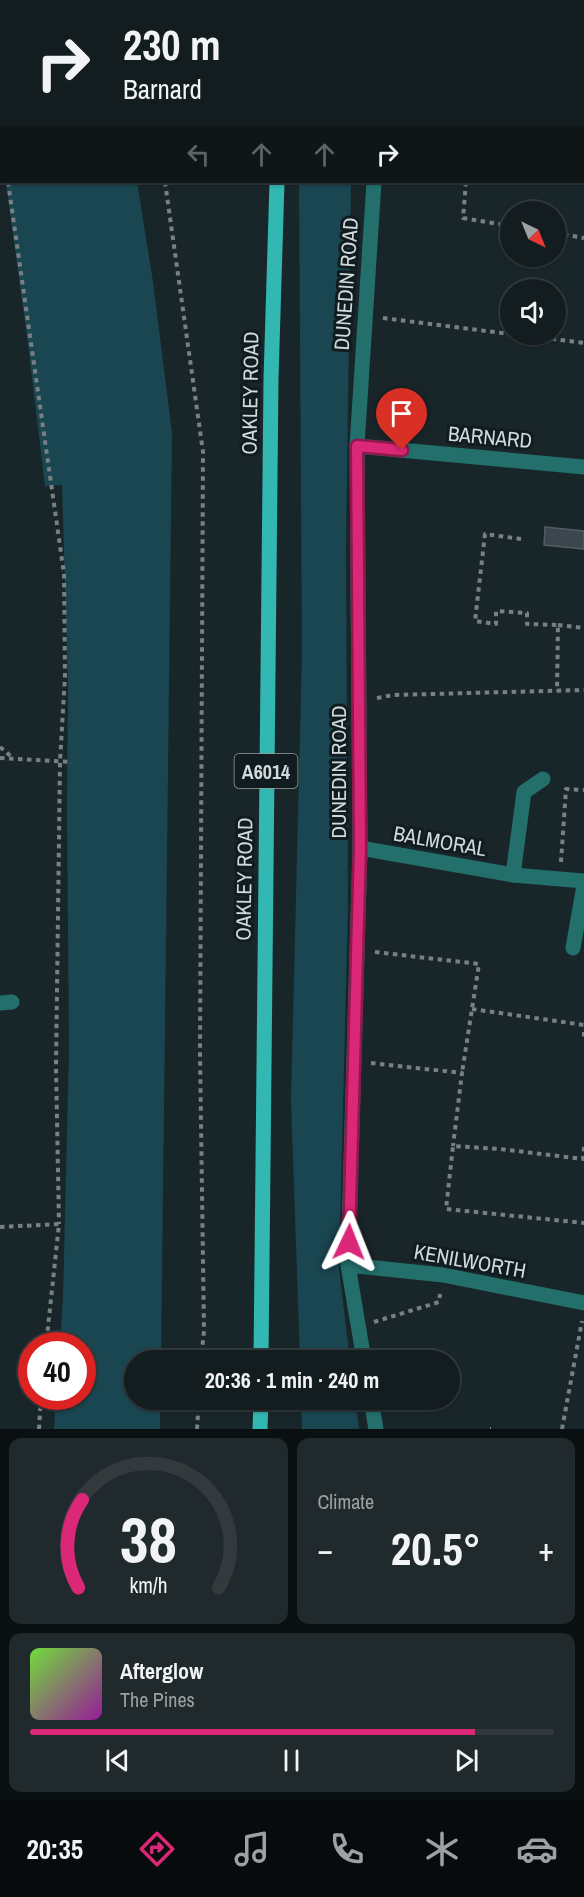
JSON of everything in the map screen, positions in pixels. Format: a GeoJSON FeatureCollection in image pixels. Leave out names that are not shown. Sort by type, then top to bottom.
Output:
{"type":"FeatureCollection","features":[{"type":"Feature","properties":{"kind":"main road","name":"OAKLEY ROAD"},"geometry":{"type":"LineString","coordinates":[[261,1350],[271,379],[277,183]]}},
{"type":"Feature","properties":{"kind":"main road"},"geometry":{"type":"LineString","coordinates":[[260,1429],[261,1410]]}},
{"type":"Feature","properties":{"kind":"street","name":"DUNEDIN ROAD"},"geometry":{"type":"LineString","coordinates":[[362,1350],[348,1265],[360,848],[357,446],[374,183]]}},
{"type":"Feature","properties":{"kind":"street","name":"BARNARD"},"geometry":{"type":"LineString","coordinates":[[357,446],[584,467]]}},
{"type":"Feature","properties":{"kind":"street","name":"BALMORAL"},"geometry":{"type":"LineString","coordinates":[[513,875],[524,792],[543,779]]}},
{"type":"Feature","properties":{"kind":"street","name":"BALMORAL"},"geometry":{"type":"LineString","coordinates":[[360,848],[513,875],[584,883]]}},
{"type":"Feature","properties":{"kind":"street"},"geometry":{"type":"LineString","coordinates":[[573,948],[584,883]]}},
{"type":"Feature","properties":{"kind":"street","name":"KENILWORTH"},"geometry":{"type":"LineString","coordinates":[[348,1265],[443,1275],[584,1303]]}},
{"type":"Feature","properties":{"kind":"street"},"geometry":{"type":"LineString","coordinates":[[373,1410],[376,1429]]}},
{"type":"Feature","properties":{"kind":"path"},"geometry":{"type":"LineString","coordinates":[[8,183],[64,574],[65,676],[60,762],[56,1066],[59,1224],[47,1332]]}},
{"type":"Feature","properties":{"kind":"path"},"geometry":{"type":"LineString","coordinates":[[165,183],[203,452],[200,1053],[204,1331],[202,1350]]}},
{"type":"Feature","properties":{"kind":"path"},"geometry":{"type":"LineString","coordinates":[[466,183],[463,218],[500,224]]}},
{"type":"Feature","properties":{"kind":"path"},"geometry":{"type":"LineString","coordinates":[[566,235],[584,238]]}},
{"type":"Feature","properties":{"kind":"path"},"geometry":{"type":"LineString","coordinates":[[365,315],[500,333]]}},
{"type":"Feature","properties":{"kind":"path"},"geometry":{"type":"LineString","coordinates":[[566,341],[584,343]]}},
{"type":"Feature","properties":{"kind":"path"},"geometry":{"type":"LineString","coordinates":[[520,539],[485,534],[475,621],[496,624],[496,611],[527,613],[527,624],[584,628]]}},
{"type":"Feature","properties":{"kind":"path"},"geometry":{"type":"LineString","coordinates":[[557,691],[558,625]]}},
{"type":"Feature","properties":{"kind":"path"},"geometry":{"type":"LineString","coordinates":[[359,701],[393,695],[584,690]]}},
{"type":"Feature","properties":{"kind":"path"},"geometry":{"type":"LineString","coordinates":[[0,747],[14,759]]}},
{"type":"Feature","properties":{"kind":"path"},"geometry":{"type":"LineString","coordinates":[[0,758],[72,762]]}},
{"type":"Feature","properties":{"kind":"path"},"geometry":{"type":"LineString","coordinates":[[560,879],[566,789],[584,790]]}},
{"type":"Feature","properties":{"kind":"path"},"geometry":{"type":"LineString","coordinates":[[357,950],[479,964],[462,1073],[446,1209],[584,1223]]}},
{"type":"Feature","properties":{"kind":"path"},"geometry":{"type":"LineString","coordinates":[[472,1009],[584,1025]]}},
{"type":"Feature","properties":{"kind":"path"},"geometry":{"type":"LineString","coordinates":[[584,1032],[584,1041]]}},
{"type":"Feature","properties":{"kind":"path"},"geometry":{"type":"LineString","coordinates":[[354,1062],[462,1073]]}},
{"type":"Feature","properties":{"kind":"path"},"geometry":{"type":"LineString","coordinates":[[453,1146],[583,1159],[584,1147]]}},
{"type":"Feature","properties":{"kind":"path"},"geometry":{"type":"LineString","coordinates":[[0,1227],[59,1224]]}},
{"type":"Feature","properties":{"kind":"path"},"geometry":{"type":"LineString","coordinates":[[359,1327],[439,1302],[443,1275]]}},
{"type":"Feature","properties":{"kind":"path"},"geometry":{"type":"LineString","coordinates":[[562,1429],[582,1319]]}},
{"type":"Feature","properties":{"kind":"path"},"geometry":{"type":"LineString","coordinates":[[39,1429],[41,1410]]}},
{"type":"Feature","properties":{"kind":"path"},"geometry":{"type":"LineString","coordinates":[[196,1429],[198,1410]]}},
{"type":"Feature","properties":{"kind":"shaded area"},"geometry":{"type":"Polygon","coordinates":[[[6,183],[137,183],[153,282],[172,433],[161,1350],[124,1350],[124,1410],[160,1410],[160,1429],[54,1429],[55,1410],[96,1410],[96,1332],[61,1332],[69,1051],[68,687],[62,485],[45,486],[6,183]]]}},
{"type":"Feature","properties":{"kind":"shaded area"},"geometry":{"type":"Polygon","coordinates":[[[299,183],[351,183],[346,550],[348,904],[339,1269],[349,1350],[300,1350],[291,1100],[302,653],[299,183]]]}},
{"type":"Feature","properties":{"kind":"shaded area"},"geometry":{"type":"Polygon","coordinates":[[[301,1410],[356,1410],[359,1429],[302,1429],[301,1410]]]}},
{"type":"Feature","properties":{"kind":"building"},"geometry":{"type":"Polygon","coordinates":[[[545,527],[584,531],[584,549],[544,545],[545,527]]]}},
{"type":"Feature","properties":{"kind":"route"},"geometry":{"type":"LineString","coordinates":[[349,1242],[360,848],[357,446],[402,450]]}}]}
